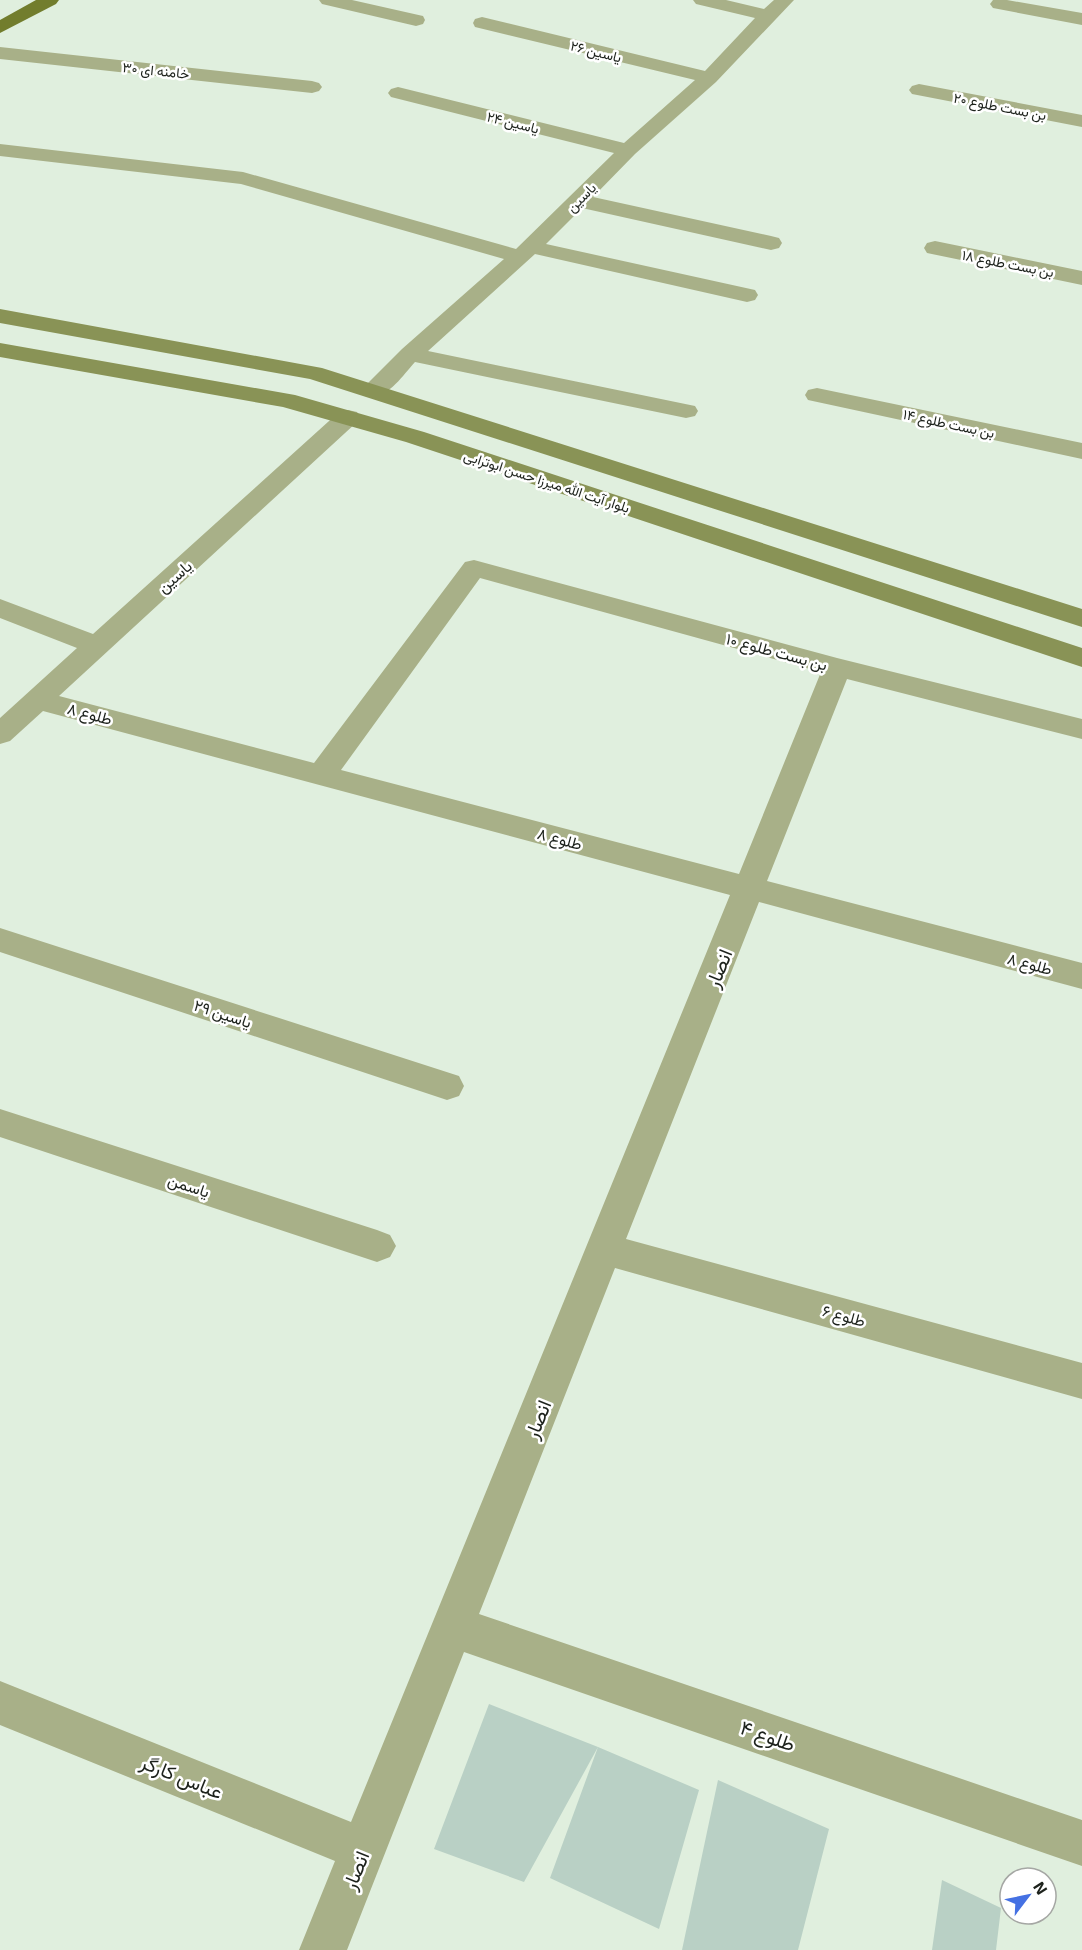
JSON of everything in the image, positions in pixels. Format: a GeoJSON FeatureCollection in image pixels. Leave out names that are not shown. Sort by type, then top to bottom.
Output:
{"type":"FeatureCollection","features":[{"type":"Feature","properties":{"kind":"main road"},"geometry":{"type":"LineString","coordinates":[[0,27],[51,0]]}},
{"type":"Feature","properties":{"kind":"main road","name":"بلوار آیت الله میرزا حسن ابوترابی"},"geometry":{"type":"LineString","coordinates":[[0,316],[314,373],[1082,618]]}},
{"type":"Feature","properties":{"kind":"main road","name":"بلوار آیت الله میرزا حسن ابوترابی"},"geometry":{"type":"LineString","coordinates":[[0,350],[286,400],[348,417],[415,437],[1082,658]]}},
{"type":"Feature","properties":{"kind":"main road"},"geometry":{"type":"LineString","coordinates":[[348,417],[374,391]]}},
{"type":"Feature","properties":{"kind":"street"},"geometry":{"type":"LineString","coordinates":[[328,0],[416,20]]}},
{"type":"Feature","properties":{"kind":"street"},"geometry":{"type":"LineString","coordinates":[[702,0],[768,15]]}},
{"type":"Feature","properties":{"kind":"street","name":"یاسین"},"geometry":{"type":"LineString","coordinates":[[374,391],[410,354],[526,252],[628,150],[709,78],[785,0]]}},
{"type":"Feature","properties":{"kind":"street"},"geometry":{"type":"LineString","coordinates":[[999,4],[1082,19]]}},
{"type":"Feature","properties":{"kind":"street","name":"یاسین ۲۶"},"geometry":{"type":"LineString","coordinates":[[483,23],[709,78]]}},
{"type":"Feature","properties":{"kind":"street","name":"خامنه ای ۳۰"},"geometry":{"type":"LineString","coordinates":[[0,53],[312,87]]}},
{"type":"Feature","properties":{"kind":"street","name":"بن بست طلوع ۲۰"},"geometry":{"type":"LineString","coordinates":[[919,90],[1082,121]]}},
{"type":"Feature","properties":{"kind":"street","name":"یاسین ۲۴"},"geometry":{"type":"LineString","coordinates":[[398,93],[628,150]]}},
{"type":"Feature","properties":{"kind":"street"},"geometry":{"type":"LineString","coordinates":[[0,150],[243,178],[526,252],[747,295]]}},
{"type":"Feature","properties":{"kind":"street"},"geometry":{"type":"LineString","coordinates":[[577,200],[771,243]]}},
{"type":"Feature","properties":{"kind":"street","name":"بن بست طلوع ۱۸"},"geometry":{"type":"LineString","coordinates":[[935,248],[1082,278]]}},
{"type":"Feature","properties":{"kind":"street"},"geometry":{"type":"LineString","coordinates":[[410,354],[686,411]]}},
{"type":"Feature","properties":{"kind":"street","name":"بن بست طلوع ۱۴"},"geometry":{"type":"LineString","coordinates":[[817,396],[1082,451]]}},
{"type":"Feature","properties":{"kind":"street","name":"یاسین"},"geometry":{"type":"LineString","coordinates":[[0,734],[348,417]]}},
{"type":"Feature","properties":{"kind":"street","name":"بن بست طلوع ۱۰"},"geometry":{"type":"LineString","coordinates":[[321,775],[474,568],[837,667],[1082,729]]}},
{"type":"Feature","properties":{"kind":"street"},"geometry":{"type":"LineString","coordinates":[[0,608],[97,646]]}},
{"type":"Feature","properties":{"kind":"street","name":"انصار"},"geometry":{"type":"LineString","coordinates":[[323,1950],[751,888],[837,667]]}},
{"type":"Feature","properties":{"kind":"street","name":"طلوع ۸"},"geometry":{"type":"LineString","coordinates":[[38,700],[1082,976]]}},
{"type":"Feature","properties":{"kind":"street","name":"یاسین ۲۹"},"geometry":{"type":"LineString","coordinates":[[0,940],[447,1086]]}},
{"type":"Feature","properties":{"kind":"street","name":"یاسمن"},"geometry":{"type":"LineString","coordinates":[[0,1123],[377,1246]]}},
{"type":"Feature","properties":{"kind":"street","name":"طلوع ۶"},"geometry":{"type":"LineString","coordinates":[[605,1249],[1082,1381]]}},
{"type":"Feature","properties":{"kind":"street","name":"طلوع ۴"},"geometry":{"type":"LineString","coordinates":[[453,1627],[1082,1843]]}},
{"type":"Feature","properties":{"kind":"street","name":"عباس کارگر"},"geometry":{"type":"LineString","coordinates":[[0,1703],[364,1850]]}},
{"type":"Feature","properties":{"kind":"building"},"geometry":{"type":"Polygon","coordinates":[[[489,1704],[598,1747],[524,1882],[434,1849],[489,1704]]]}},
{"type":"Feature","properties":{"kind":"building"},"geometry":{"type":"Polygon","coordinates":[[[598,1747],[699,1790],[659,1929],[550,1878],[598,1747]]]}},
{"type":"Feature","properties":{"kind":"building"},"geometry":{"type":"Polygon","coordinates":[[[718,1780],[829,1829],[798,1950],[682,1950],[718,1780]]]}},
{"type":"Feature","properties":{"kind":"building"},"geometry":{"type":"Polygon","coordinates":[[[942,1880],[998,1907],[996,1950],[932,1950],[942,1880]]]}}]}
